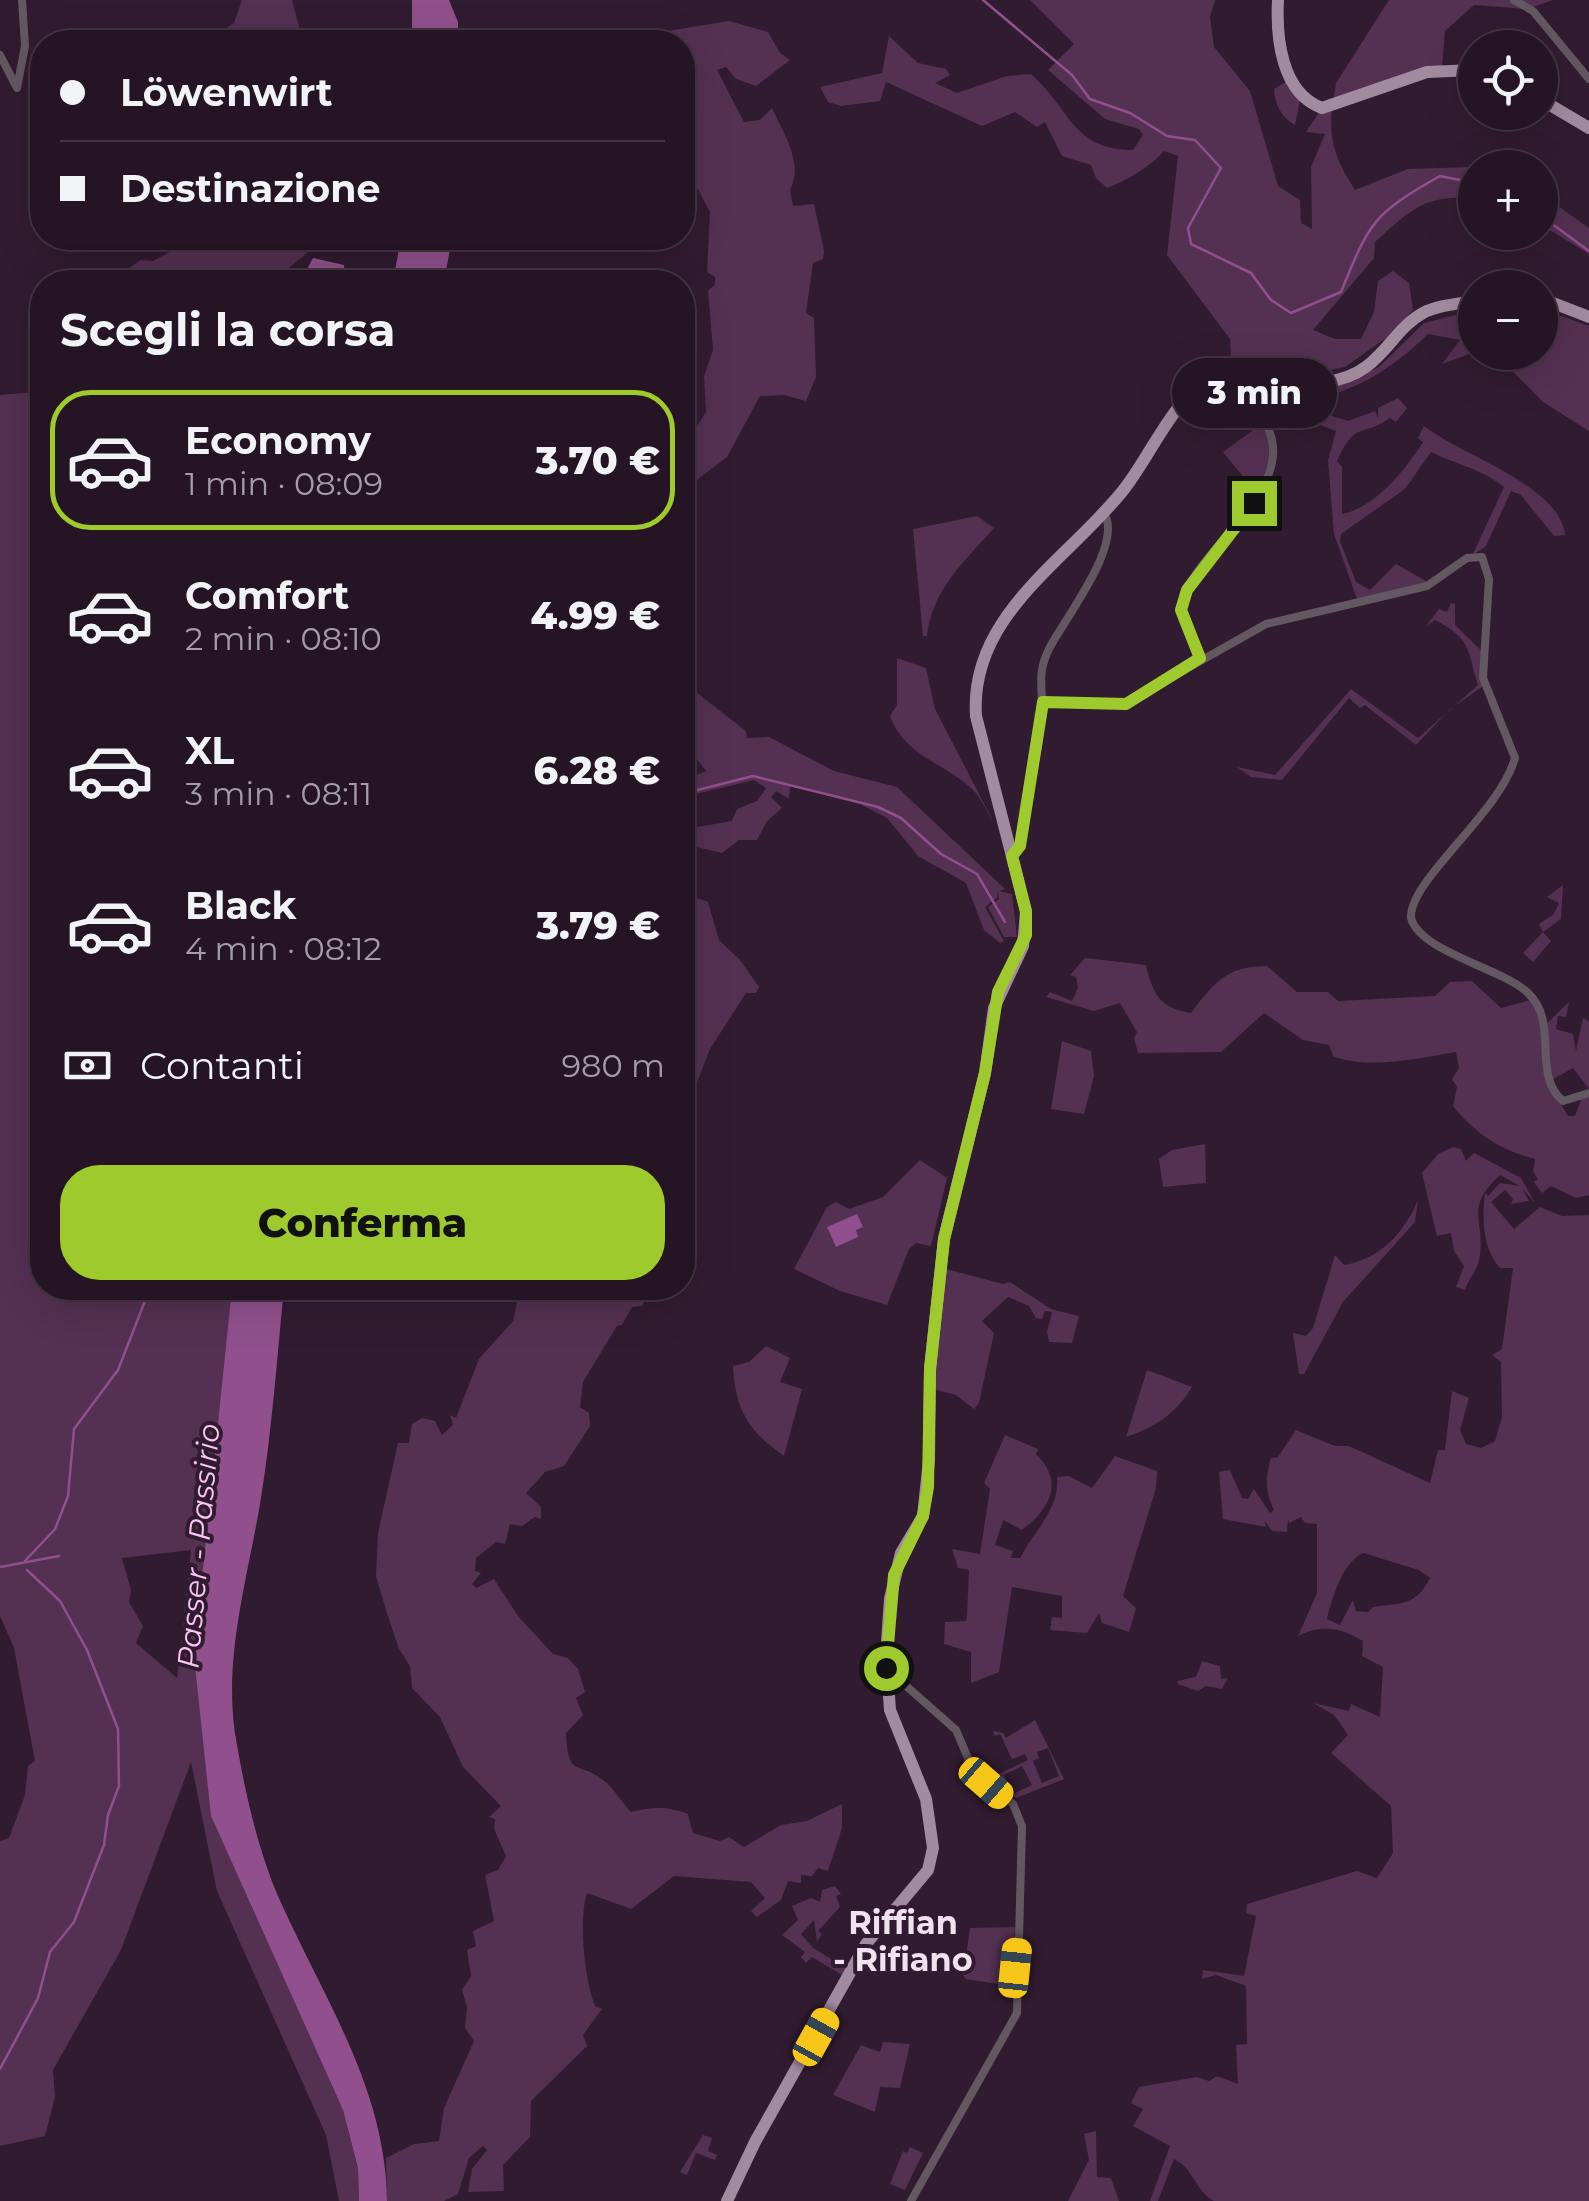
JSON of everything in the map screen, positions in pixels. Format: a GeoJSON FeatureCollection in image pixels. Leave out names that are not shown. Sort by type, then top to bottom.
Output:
{"type":"FeatureCollection","features":[{"type":"Feature","properties":{"kind":"main road"},"geometry":{"type":"LineString","coordinates":[[1278,4],[1278,42],[1296,88],[1306,101],[1322,108],[1427,72],[1458,71]]}},
{"type":"Feature","properties":{"kind":"main road"},"geometry":{"type":"LineString","coordinates":[[1558,110],[1589,128]]}},
{"type":"Feature","properties":{"kind":"main road"},"geometry":{"type":"LineString","coordinates":[[727,2201],[866,1944],[928,1870],[932,1857],[926,1799],[890,1710],[886,1668],[894,1575],[923,1516],[928,1487],[930,1370],[944,1239],[985,1073],[998,992],[1026,935],[1026,912],[976,716],[978,675],[986,653],[1041,572],[1103,512],[1203,384],[1224,371],[1258,370],[1328,382],[1378,359],[1427,311],[1458,305]]}},
{"type":"Feature","properties":{"kind":"main road"},"geometry":{"type":"LineString","coordinates":[[1558,305],[1589,317]]}},
{"type":"Feature","properties":{"kind":"street"},"geometry":{"type":"LineString","coordinates":[[0,55],[17,88],[24,46],[22,0]]}},
{"type":"Feature","properties":{"kind":"street"},"geometry":{"type":"LineString","coordinates":[[1514,0],[1533,11],[1589,79]]}},
{"type":"Feature","properties":{"kind":"street"},"geometry":{"type":"LineString","coordinates":[[1200,658],[1181,610],[1187,590],[1254,503],[1273,449],[1270,433],[1250,403],[1203,384]]}},
{"type":"Feature","properties":{"kind":"street"},"geometry":{"type":"LineString","coordinates":[[1012,856],[1020,846],[1043,702],[1039,691],[1044,661],[1108,544],[1109,523],[1103,512]]}},
{"type":"Feature","properties":{"kind":"street"},"geometry":{"type":"LineString","coordinates":[[1043,702],[1126,704],[1200,658],[1282,618],[1427,586],[1472,556],[1486,561],[1483,678],[1515,758],[1487,814],[1418,891],[1411,918],[1428,940],[1532,996],[1547,1035],[1546,1076],[1554,1092],[1563,1102],[1589,1093]]}},
{"type":"Feature","properties":{"kind":"street"},"geometry":{"type":"LineString","coordinates":[[886,1668],[956,1730],[971,1765],[1013,1804],[1022,1826],[1017,2013],[911,2201]]}},
{"type":"Feature","properties":{"kind":"shaded area"},"geometry":{"type":"Polygon","coordinates":[[[242,0],[292,0],[300,30],[224,30],[234,23],[242,0]]]}},
{"type":"Feature","properties":{"kind":"shaded area"},"geometry":{"type":"Polygon","coordinates":[[[412,0],[449,0],[458,30],[412,30],[412,0]]]}},
{"type":"Feature","properties":{"kind":"shaded area"},"geometry":{"type":"Polygon","coordinates":[[[1030,0],[1215,0],[1210,17],[1214,47],[1250,91],[1278,186],[1300,200],[1301,223],[1312,229],[1311,167],[1325,134],[1306,132],[1322,108],[1332,108],[1335,151],[1355,190],[1408,169],[1458,167],[1458,198],[1420,206],[1375,242],[1374,258],[1313,330],[1335,339],[1361,339],[1374,312],[1378,281],[1393,271],[1409,283],[1413,310],[1389,336],[1345,367],[1319,372],[1285,357],[1231,361],[1230,339],[1167,255],[1178,156],[1164,151],[1138,173],[1107,188],[1096,178],[1091,165],[1062,156],[1045,122],[1037,127],[1015,112],[982,126],[886,82],[880,101],[841,106],[828,102],[820,87],[882,73],[889,36],[918,63],[946,69],[950,75],[935,83],[957,93],[1007,76],[1031,74],[1084,135],[1113,148],[1133,150],[1143,135],[1139,129],[1105,119],[1048,70],[1074,44],[1030,0]]]}},
{"type":"Feature","properties":{"kind":"shaded area"},"geometry":{"type":"Polygon","coordinates":[[[1389,0],[1553,0],[1527,9],[1474,5],[1445,31],[1442,69],[1332,108],[1336,83],[1389,0]]]}},
{"type":"Feature","properties":{"kind":"shaded area"},"geometry":{"type":"Polygon","coordinates":[[[729,21],[768,32],[780,53],[790,60],[756,86],[736,79],[726,67],[717,70],[744,122],[760,120],[772,108],[794,159],[790,190],[793,206],[814,204],[824,251],[823,259],[813,263],[806,313],[814,318],[816,377],[806,401],[784,395],[760,396],[727,457],[695,481],[695,429],[706,412],[704,376],[713,350],[708,290],[715,285],[715,277],[707,272],[710,212],[695,184],[695,30],[674,30],[729,21]]]}},
{"type":"Feature","properties":{"kind":"shaded area"},"geometry":{"type":"Polygon","coordinates":[[[1292,78],[1301,95],[1295,125],[1280,110],[1274,89],[1292,78]]]}},
{"type":"Feature","properties":{"kind":"shaded area"},"geometry":{"type":"Polygon","coordinates":[[[1558,206],[1589,228],[1589,254],[1558,235],[1558,206]]]}},
{"type":"Feature","properties":{"kind":"shaded area"},"geometry":{"type":"Polygon","coordinates":[[[174,250],[311,250],[286,270],[126,270],[141,260],[153,261],[174,250]]]}},
{"type":"Feature","properties":{"kind":"shaded area"},"geometry":{"type":"Polygon","coordinates":[[[399,250],[450,250],[446,270],[395,270],[399,250]]]}},
{"type":"Feature","properties":{"kind":"shaded area"},"geometry":{"type":"Polygon","coordinates":[[[313,258],[344,265],[344,270],[306,270],[313,258]]]}},
{"type":"Feature","properties":{"kind":"shaded area"},"geometry":{"type":"Polygon","coordinates":[[[1458,314],[1458,340],[1428,334],[1374,376],[1311,400],[1313,409],[1288,406],[1285,399],[1291,397],[1289,393],[1262,375],[1291,381],[1312,392],[1329,390],[1379,367],[1424,323],[1458,314]]]}},
{"type":"Feature","properties":{"kind":"shaded area"},"geometry":{"type":"Polygon","coordinates":[[[1558,315],[1589,326],[1589,431],[1543,402],[1512,370],[1558,370],[1558,315]]]}},
{"type":"Feature","properties":{"kind":"shaded area"},"geometry":{"type":"Polygon","coordinates":[[[1458,343],[1458,358],[1442,364],[1458,343]]]}},
{"type":"Feature","properties":{"kind":"shaded area"},"geometry":{"type":"Polygon","coordinates":[[[30,392],[30,1300],[231,1300],[218,1445],[211,1816],[343,2110],[358,2168],[359,2201],[339,2201],[326,2135],[217,1891],[191,1762],[121,1950],[53,2070],[55,2097],[45,2136],[0,2146],[0,1841],[9,1838],[25,1795],[28,1766],[35,1761],[14,1648],[0,1616],[0,395],[30,392]],[[191,1550],[122,1558],[131,1590],[129,1602],[143,1626],[136,1643],[177,1678],[191,1550]]]}},
{"type":"Feature","properties":{"kind":"shaded area"},"geometry":{"type":"Polygon","coordinates":[[[1398,398],[1407,408],[1396,422],[1390,418],[1354,434],[1337,461],[1342,467],[1342,514],[1378,496],[1399,475],[1423,442],[1418,438],[1424,426],[1528,486],[1559,517],[1565,535],[1554,536],[1521,495],[1511,491],[1486,546],[1472,556],[1504,487],[1431,452],[1405,489],[1341,534],[1340,541],[1356,582],[1370,590],[1396,564],[1431,584],[1357,599],[1334,534],[1328,460],[1336,431],[1315,423],[1320,412],[1348,421],[1375,411],[1378,419],[1378,408],[1398,398]]]}},
{"type":"Feature","properties":{"kind":"shaded area"},"geometry":{"type":"Polygon","coordinates":[[[1264,422],[1273,449],[1257,494],[1223,452],[1264,422]]]}},
{"type":"Feature","properties":{"kind":"shaded area"},"geometry":{"type":"Polygon","coordinates":[[[977,516],[994,528],[942,591],[927,636],[923,636],[913,529],[977,516]]]}},
{"type":"Feature","properties":{"kind":"shaded area"},"geometry":{"type":"Polygon","coordinates":[[[1451,603],[1455,604],[1455,625],[1483,652],[1485,685],[1454,706],[1478,685],[1469,654],[1462,640],[1447,627],[1435,620],[1426,626],[1439,609],[1447,612],[1451,603]]]}},
{"type":"Feature","properties":{"kind":"shaded area"},"geometry":{"type":"Polygon","coordinates":[[[897,658],[926,668],[935,709],[993,821],[971,788],[914,749],[896,729],[890,716],[897,705],[897,658]]]}},
{"type":"Feature","properties":{"kind":"shaded area"},"geometry":{"type":"Polygon","coordinates":[[[1351,689],[1418,738],[1446,713],[1416,745],[1365,705],[1360,708],[1349,698],[1282,780],[1251,777],[1237,767],[1275,775],[1351,689]]]}},
{"type":"Feature","properties":{"kind":"shaded area"},"geometry":{"type":"Polygon","coordinates":[[[695,691],[746,731],[747,738],[769,737],[834,771],[897,787],[1005,889],[999,891],[1012,894],[1017,937],[1004,937],[988,907],[999,899],[998,891],[997,898],[985,907],[1004,941],[1000,943],[984,930],[966,883],[918,856],[887,818],[856,802],[790,786],[789,799],[776,791],[771,797],[782,808],[767,821],[757,840],[739,840],[722,853],[695,847],[697,827],[732,821],[737,809],[757,801],[766,788],[754,780],[695,796],[695,776],[706,771],[695,757],[695,691]]]}},
{"type":"Feature","properties":{"kind":"shaded area"},"geometry":{"type":"Polygon","coordinates":[[[1563,885],[1561,919],[1543,932],[1539,924],[1554,914],[1559,903],[1547,897],[1563,885]]]}},
{"type":"Feature","properties":{"kind":"shaded area"},"geometry":{"type":"Polygon","coordinates":[[[695,897],[708,902],[719,940],[740,960],[759,987],[756,993],[746,993],[710,1049],[695,1087],[695,897]]]}},
{"type":"Feature","properties":{"kind":"shaded area"},"geometry":{"type":"Polygon","coordinates":[[[1543,932],[1551,941],[1533,962],[1523,953],[1543,932]]]}},
{"type":"Feature","properties":{"kind":"shaded area"},"geometry":{"type":"Polygon","coordinates":[[[1085,958],[1146,965],[1165,1004],[1191,1013],[1222,978],[1241,969],[1267,966],[1297,992],[1328,992],[1338,1001],[1435,996],[1450,982],[1472,981],[1501,1008],[1534,999],[1545,1025],[1569,1002],[1566,1017],[1558,1016],[1556,1029],[1573,1034],[1576,1051],[1583,1018],[1589,1021],[1589,1089],[1573,1068],[1548,1082],[1568,1116],[1575,1116],[1582,1097],[1589,1093],[1589,1195],[1576,1198],[1551,1186],[1542,1193],[1534,1182],[1538,1179],[1533,1172],[1535,1159],[1491,1140],[1462,1116],[1453,1106],[1457,1087],[1452,1079],[1459,1068],[1456,1052],[1394,1062],[1347,1060],[1333,1056],[1329,1045],[1303,1040],[1264,1013],[1221,1052],[1138,1053],[1134,1038],[1137,1032],[1120,1003],[1094,1011],[1046,997],[1050,992],[1072,1001],[1078,988],[1076,977],[1070,975],[1085,958]]]}},
{"type":"Feature","properties":{"kind":"shaded area"},"geometry":{"type":"Polygon","coordinates":[[[1062,1041],[1091,1051],[1094,1076],[1084,1114],[1051,1109],[1062,1041]]]}},
{"type":"Feature","properties":{"kind":"shaded area"},"geometry":{"type":"Polygon","coordinates":[[[1205,1144],[1206,1183],[1163,1187],[1159,1159],[1172,1150],[1205,1144]]]}},
{"type":"Feature","properties":{"kind":"shaded area"},"geometry":{"type":"Polygon","coordinates":[[[1453,1147],[1461,1149],[1466,1161],[1474,1153],[1521,1178],[1535,1203],[1522,1188],[1529,1201],[1511,1204],[1513,1199],[1505,1190],[1491,1202],[1514,1229],[1540,1207],[1562,1216],[1589,1215],[1589,2201],[1214,2201],[1174,2159],[1158,2201],[1150,2201],[1170,2146],[1133,2126],[1143,2109],[1131,2103],[1139,2087],[1197,2077],[1209,2081],[1217,2076],[1238,2084],[1236,2045],[1247,2044],[1246,1986],[1216,1975],[1202,1979],[1203,1970],[1244,1976],[1256,1916],[1246,1913],[1247,1904],[1357,1871],[1377,1878],[1393,1853],[1391,1806],[1331,1753],[1348,1735],[1334,1715],[1313,1703],[1349,1711],[1351,1704],[1380,1717],[1383,1667],[1362,1656],[1363,1641],[1347,1633],[1323,1629],[1298,1636],[1317,1593],[1317,1524],[1305,1523],[1301,1517],[1289,1523],[1288,1519],[1287,1532],[1272,1531],[1265,1521],[1266,1527],[1223,1519],[1219,1472],[1230,1470],[1242,1498],[1248,1499],[1254,1489],[1270,1513],[1274,1510],[1267,1484],[1271,1458],[1278,1457],[1296,1430],[1335,1446],[1349,1446],[1430,1483],[1438,1450],[1445,1450],[1452,1391],[1469,1398],[1460,1430],[1466,1444],[1481,1448],[1495,1441],[1502,1417],[1501,1362],[1492,1355],[1502,1349],[1513,1268],[1500,1268],[1490,1252],[1484,1223],[1485,1193],[1488,1196],[1500,1183],[1520,1186],[1500,1175],[1489,1187],[1482,1197],[1478,1264],[1465,1290],[1456,1287],[1464,1266],[1454,1251],[1451,1233],[1437,1236],[1422,1173],[1438,1154],[1453,1147]],[[1363,1553],[1344,1572],[1327,1619],[1340,1625],[1353,1600],[1356,1611],[1368,1612],[1373,1607],[1413,1598],[1430,1578],[1419,1570],[1363,1553]]]}},
{"type":"Feature","properties":{"kind":"shaded area"},"geometry":{"type":"Polygon","coordinates":[[[920,1160],[947,1178],[931,1246],[916,1243],[909,1249],[887,1305],[840,1291],[794,1269],[827,1207],[836,1202],[849,1209],[883,1197],[920,1160]]]}},
{"type":"Feature","properties":{"kind":"shaded area"},"geometry":{"type":"Polygon","coordinates":[[[1418,1200],[1415,1222],[1343,1302],[1304,1374],[1299,1374],[1293,1333],[1306,1336],[1313,1328],[1335,1255],[1344,1265],[1380,1250],[1406,1223],[1418,1200]]]}},
{"type":"Feature","properties":{"kind":"shaded area"},"geometry":{"type":"Polygon","coordinates":[[[857,1214],[863,1227],[856,1230],[858,1237],[836,1247],[827,1227],[857,1214]]]}},
{"type":"Feature","properties":{"kind":"shaded area"},"geometry":{"type":"Polygon","coordinates":[[[946,1269],[1003,1284],[1010,1282],[1051,1309],[1079,1316],[1072,1343],[1049,1342],[1052,1312],[1045,1311],[1042,1319],[1036,1318],[1029,1306],[1008,1297],[982,1321],[994,1333],[979,1403],[974,1409],[956,1395],[929,1388],[946,1269]]]}},
{"type":"Feature","properties":{"kind":"shaded area"},"geometry":{"type":"Polygon","coordinates":[[[231,1300],[283,1300],[265,1472],[234,1652],[233,1714],[245,1785],[274,1887],[365,2085],[384,2161],[387,2201],[359,2201],[358,2168],[343,2110],[211,1816],[194,1656],[231,1300]]]}},
{"type":"Feature","properties":{"kind":"shaded area"},"geometry":{"type":"Polygon","coordinates":[[[517,1300],[645,1300],[642,1306],[632,1307],[622,1325],[617,1326],[583,1382],[580,1407],[589,1413],[590,1426],[564,1466],[545,1472],[526,1493],[541,1507],[541,1519],[535,1517],[522,1526],[510,1524],[505,1544],[496,1542],[476,1558],[475,1571],[481,1573],[472,1584],[476,1588],[494,1579],[518,1616],[553,1654],[568,1658],[578,1669],[585,1692],[576,1698],[583,1715],[566,1733],[572,1763],[607,1783],[631,1812],[660,1808],[680,1811],[688,1814],[693,1833],[720,1841],[729,1837],[744,1847],[781,1825],[807,1821],[842,1804],[842,1828],[828,1871],[818,1868],[812,1876],[801,1875],[801,1883],[788,1881],[781,1900],[757,1917],[751,1911],[765,1898],[751,1882],[674,1876],[631,1909],[587,1893],[583,1919],[586,1966],[595,2006],[602,2009],[583,2035],[587,2046],[531,2101],[530,2137],[503,2165],[504,2191],[468,2192],[472,2169],[487,2150],[483,2146],[469,2158],[458,2194],[444,2201],[387,2201],[386,2158],[414,2144],[439,2141],[444,2108],[474,2041],[465,2028],[467,2007],[462,1990],[471,1976],[467,1950],[476,1946],[473,1931],[494,1921],[485,1875],[498,1870],[506,1856],[494,1829],[495,1819],[489,1817],[501,1806],[463,1767],[440,1717],[412,1688],[410,1666],[399,1649],[376,1576],[378,1533],[398,1443],[409,1443],[412,1424],[422,1418],[435,1421],[442,1435],[453,1425],[450,1415],[456,1418],[479,1359],[513,1321],[517,1300]]]}},
{"type":"Feature","properties":{"kind":"shaded area"},"geometry":{"type":"Polygon","coordinates":[[[766,1346],[790,1358],[780,1382],[802,1389],[784,1456],[746,1418],[734,1381],[733,1366],[749,1362],[766,1346]]]}},
{"type":"Feature","properties":{"kind":"shaded area"},"geometry":{"type":"Polygon","coordinates":[[[1147,1370],[1192,1387],[1164,1418],[1126,1437],[1147,1370]]]}},
{"type":"Feature","properties":{"kind":"shaded area"},"geometry":{"type":"Polygon","coordinates":[[[1005,1435],[1038,1449],[1036,1454],[1050,1475],[1052,1486],[1046,1505],[1022,1530],[1003,1520],[995,1545],[1013,1551],[1011,1558],[1020,1558],[1045,1519],[1057,1489],[1057,1477],[1069,1476],[1092,1488],[1115,1456],[1157,1471],[1156,1488],[1123,1596],[1136,1608],[1129,1632],[1102,1623],[1099,1613],[1087,1633],[1050,1630],[1052,1617],[1062,1618],[1062,1596],[1012,1587],[999,1672],[971,1683],[971,1652],[944,1644],[945,1622],[966,1621],[967,1616],[969,1570],[958,1568],[952,1549],[980,1554],[990,1489],[984,1483],[1005,1435]]]}},
{"type":"Feature","properties":{"kind":"shaded area"},"geometry":{"type":"Polygon","coordinates":[[[1202,1661],[1220,1666],[1221,1679],[1228,1678],[1222,1689],[1206,1686],[1198,1691],[1178,1684],[1177,1681],[1196,1677],[1202,1661]]]}},
{"type":"Feature","properties":{"kind":"shaded area"},"geometry":{"type":"Polygon","coordinates":[[[1035,1720],[1064,1779],[1016,1798],[1004,1790],[999,1774],[1028,1760],[1025,1754],[1012,1759],[1000,1734],[995,1736],[993,1731],[1003,1733],[1006,1738],[1035,1720]],[[1048,1748],[1037,1752],[1039,1758],[1033,1761],[1042,1783],[1059,1776],[1048,1748]],[[1022,1766],[1004,1775],[1013,1794],[1032,1785],[1022,1766]]]}},
{"type":"Feature","properties":{"kind":"shaded area"},"geometry":{"type":"Polygon","coordinates":[[[835,1886],[841,1894],[836,1896],[840,1907],[818,1931],[822,1934],[817,1942],[814,1920],[801,1934],[813,1948],[846,1968],[842,1975],[812,1957],[806,1963],[801,1957],[805,1952],[782,1935],[798,1920],[792,1906],[811,1898],[820,1902],[822,1890],[835,1886]]]}},
{"type":"Feature","properties":{"kind":"shaded area"},"geometry":{"type":"Polygon","coordinates":[[[1015,1927],[1011,1986],[966,1979],[963,1975],[970,1928],[1015,1927]]]}},
{"type":"Feature","properties":{"kind":"shaded area"},"geometry":{"type":"Polygon","coordinates":[[[883,2042],[910,2044],[900,2088],[880,2087],[875,2112],[833,2095],[861,2045],[880,2052],[883,2042]]]}},
{"type":"Feature","properties":{"kind":"shaded area"},"geometry":{"type":"Polygon","coordinates":[[[1096,2131],[1097,2177],[1111,2178],[1119,2201],[1068,2201],[1089,2160],[1084,2134],[1096,2131]]]}},
{"type":"Feature","properties":{"kind":"shaded area"},"geometry":{"type":"Polygon","coordinates":[[[703,2135],[712,2138],[708,2151],[717,2155],[715,2160],[696,2153],[687,2175],[680,2172],[703,2135]]]}},
{"type":"Feature","properties":{"kind":"shaded area"},"geometry":{"type":"Polygon","coordinates":[[[910,2147],[923,2153],[905,2190],[890,2184],[903,2151],[907,2153],[910,2147]]]}},
{"type":"Feature","properties":{"kind":"waterway"},"geometry":{"type":"LineString","coordinates":[[983,0],[1072,75],[1090,99],[1130,113],[1167,136],[1195,140],[1221,168],[1188,228],[1191,244],[1251,273],[1271,300],[1291,313],[1341,292],[1367,234],[1400,200],[1440,176],[1458,180]]}},
{"type":"Feature","properties":{"kind":"waterway"},"geometry":{"type":"LineString","coordinates":[[1558,228],[1589,251]]}},
{"type":"Feature","properties":{"kind":"waterway"},"geometry":{"type":"LineString","coordinates":[[695,791],[753,776],[878,807],[901,818],[941,854],[977,874],[1005,922]]}},
{"type":"Feature","properties":{"kind":"waterway"},"geometry":{"type":"LineString","coordinates":[[25,1561],[55,1529],[68,1496],[74,1429],[118,1370],[145,1300]]}},
{"type":"Feature","properties":{"kind":"waterway"},"geometry":{"type":"LineString","coordinates":[[0,1567],[59,1556]]}},
{"type":"Feature","properties":{"kind":"waterway"},"geometry":{"type":"LineString","coordinates":[[0,2069],[38,1998],[50,1952],[74,1922],[104,1845],[108,1815],[119,1786],[118,1729],[87,1650],[60,1601],[27,1570]]}},
{"type":"Feature","properties":{"kind":"district","name":"Riffian - Rifiano"},"geometry":{"type":"Point","coordinates":[903,1942]}},
{"type":"Feature","properties":{"kind":"route"},"geometry":{"type":"LineString","coordinates":[[886,1668],[894,1575],[919,1527],[928,1487],[930,1370],[944,1239],[985,1073],[998,992],[1026,935],[1026,912],[1012,856],[1020,846],[1040,710],[1043,702],[1126,704],[1200,658],[1181,610],[1187,590],[1254,503]]}},
{"type":"Feature","properties":{"kind":"water label","name":"Passer - Passirio"},"geometry":{"type":"Point","coordinates":[199,1546]}}]}
